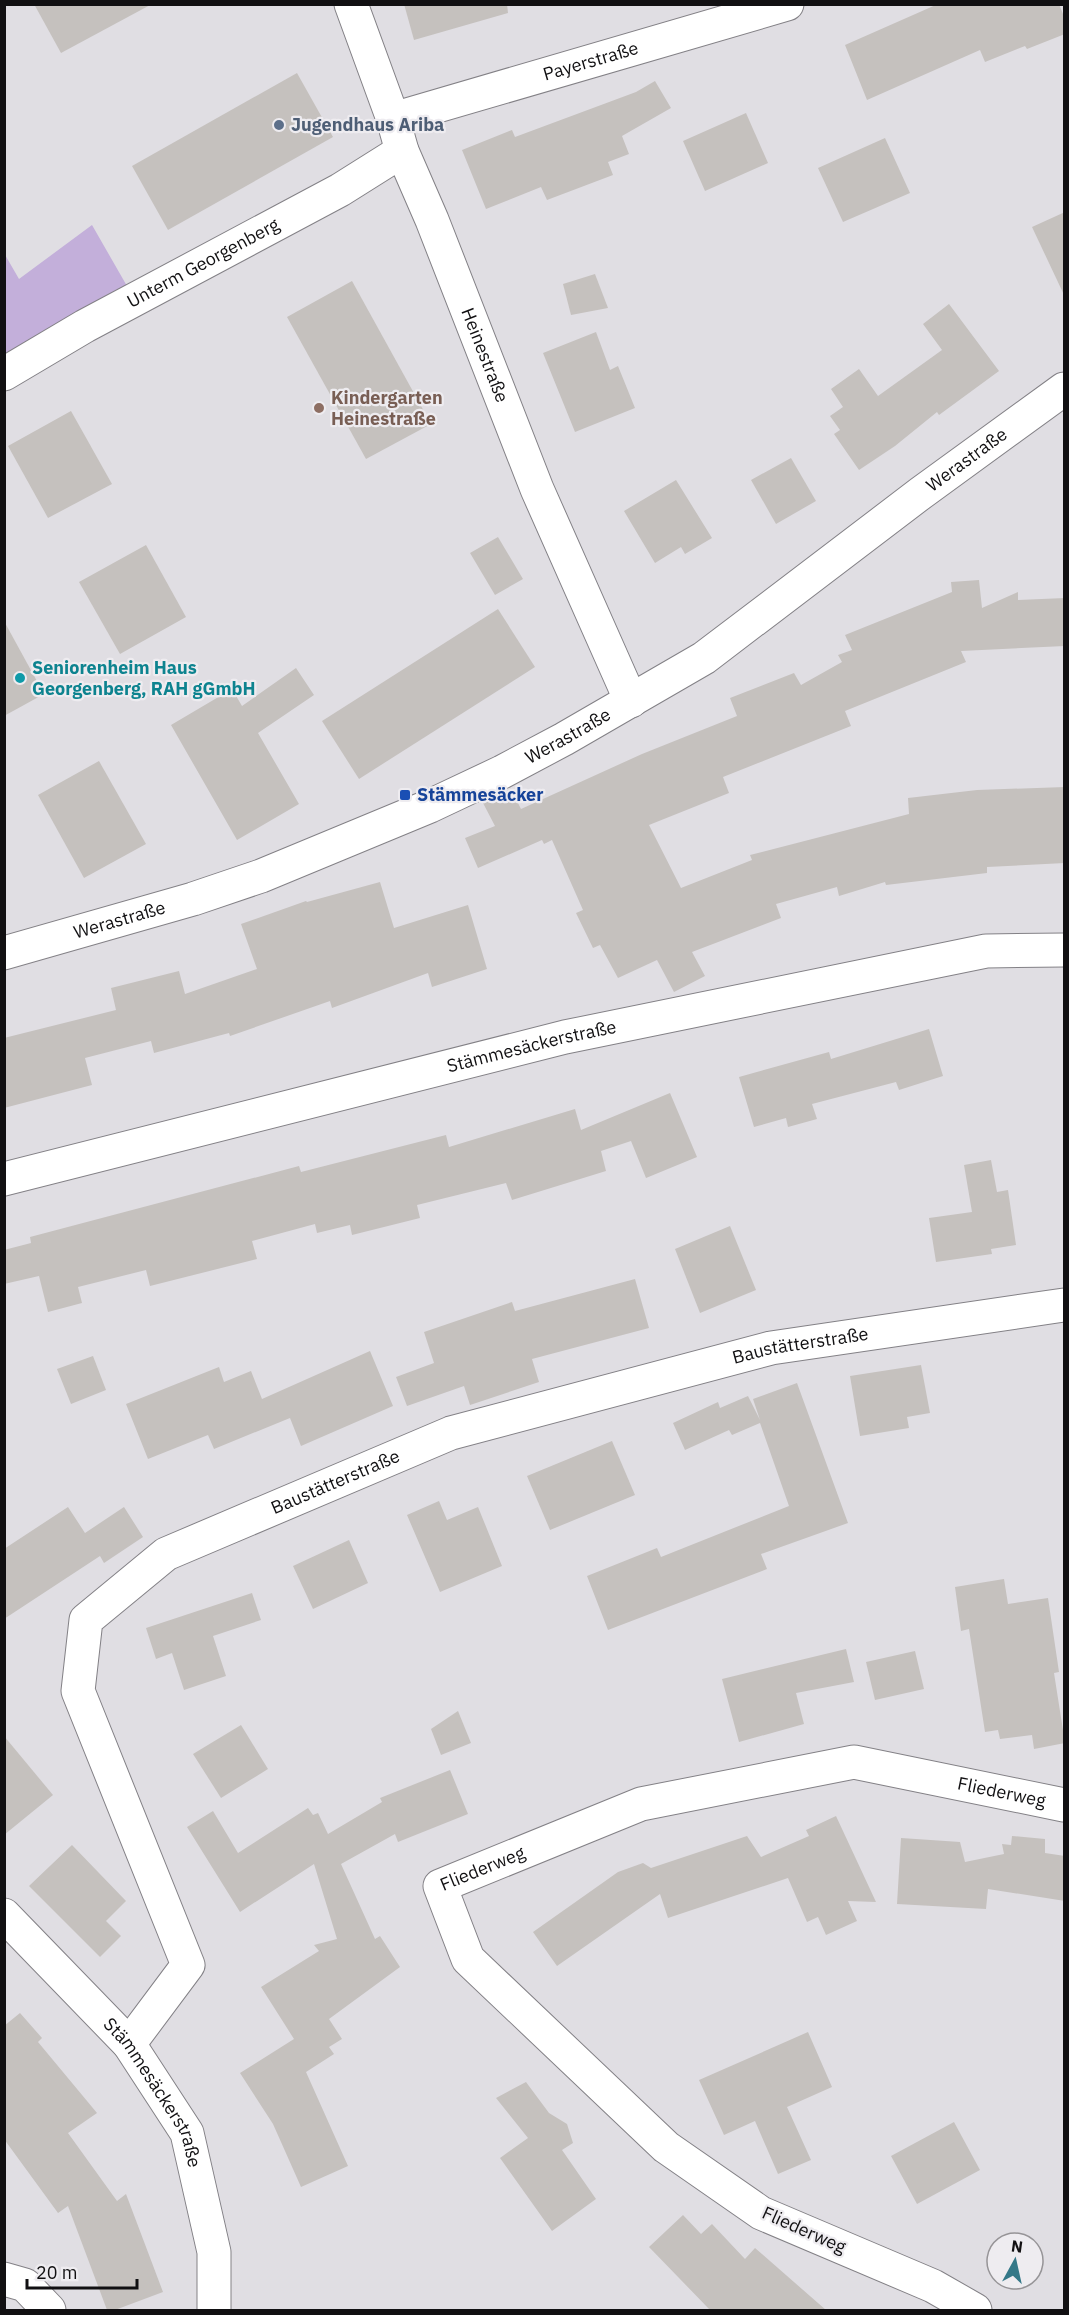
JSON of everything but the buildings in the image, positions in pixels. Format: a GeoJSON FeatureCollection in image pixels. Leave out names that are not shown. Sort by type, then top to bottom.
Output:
{"type":"FeatureCollection","features":[{"type":"Feature","properties":{"kind":"street","name":"Heinestraße"},"geometry":{"type":"LineString","coordinates":[[351,4],[393,119],[402,151],[432,220],[540,494],[631,701]]}},
{"type":"Feature","properties":{"kind":"street","name":"Payerstraße"},"geometry":{"type":"LineString","coordinates":[[393,119],[787,4]]}},
{"type":"Feature","properties":{"kind":"street","name":"Unterm Georgenberg"},"geometry":{"type":"LineString","coordinates":[[4,374],[85,326],[340,190],[402,151]]}},
{"type":"Feature","properties":{"kind":"street","name":"Werastraße"},"geometry":{"type":"LineString","coordinates":[[4,953],[193,899],[261,876],[368,834],[502,772],[704,658],[921,493],[1065,389]]}},
{"type":"Feature","properties":{"kind":"street","name":"Stämmesäckerstraße"},"geometry":{"type":"LineString","coordinates":[[4,1179],[565,1037],[986,951],[1065,950]]}},
{"type":"Feature","properties":{"kind":"street","name":"Baustätterstraße"},"geometry":{"type":"LineString","coordinates":[[129,2044],[188,1965],[78,1691],[86,1620],[166,1554],[452,1433],[771,1348],[1065,1305]]}},
{"type":"Feature","properties":{"kind":"street","name":"Fliederweg"},"geometry":{"type":"LineString","coordinates":[[975,2310],[933,2286],[761,2213],[666,2147],[468,1959],[440,1886],[641,1804],[854,1761],[1065,1805]]}},
{"type":"Feature","properties":{"kind":"street","name":"Stämmesäckerstraße"},"geometry":{"type":"LineString","coordinates":[[4,1915],[129,2044],[187,2133],[214,2252],[214,2310]]}},
{"type":"Feature","properties":{"kind":"street"},"geometry":{"type":"LineString","coordinates":[[4,2279],[25,2285],[49,2310]]}},
{"type":"Feature","properties":{"kind":"shaded area"},"geometry":{"type":"Polygon","coordinates":[[[92,225],[135,300],[5,374],[4,253],[19,279],[92,225]]]}},
{"type":"Feature","properties":{"kind":"place","name":"Jugendhaus Ariba"},"geometry":{"type":"Point","coordinates":[279,125]}},
{"type":"Feature","properties":{"kind":"place","name":"Kindergarten Heinestraße"},"geometry":{"type":"Point","coordinates":[319,408]}},
{"type":"Feature","properties":{"kind":"place","name":"Seniorenheim Haus Georgenberg, RAH gGmbH"},"geometry":{"type":"Point","coordinates":[20,678]}},
{"type":"Feature","properties":{"kind":"place","name":"Stämmesäcker"},"geometry":{"type":"Point","coordinates":[405,795]}}]}
